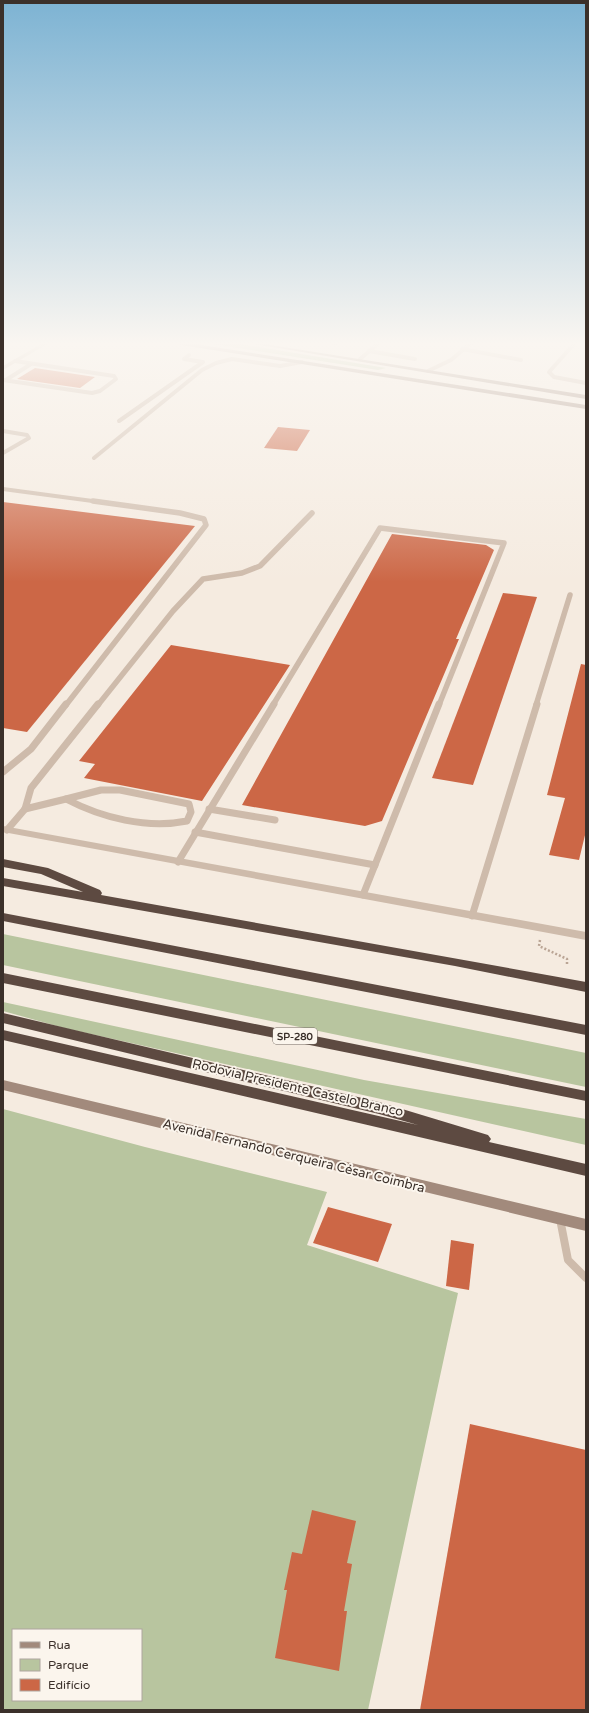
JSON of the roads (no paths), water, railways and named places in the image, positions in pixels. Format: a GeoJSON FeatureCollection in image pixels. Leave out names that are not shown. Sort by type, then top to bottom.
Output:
{"type":"FeatureCollection","features":[{"type":"Feature","properties":{"kind":"highway"},"geometry":{"type":"LineString","coordinates":[[3,863],[44,871],[112,900]]}},
{"type":"Feature","properties":{"kind":"highway"},"geometry":{"type":"LineString","coordinates":[[3,882],[112,900],[586,987]]}},
{"type":"Feature","properties":{"kind":"highway"},"geometry":{"type":"LineString","coordinates":[[3,917],[586,1030]]}},
{"type":"Feature","properties":{"kind":"highway","name":"SP-280"},"geometry":{"type":"LineString","coordinates":[[3,978],[586,1096]]}},
{"type":"Feature","properties":{"kind":"highway"},"geometry":{"type":"LineString","coordinates":[[3,1018],[380,1108],[420,1119],[567,1166]]}},
{"type":"Feature","properties":{"kind":"highway","name":"Rodovia Presidente Castelo Branco"},"geometry":{"type":"LineString","coordinates":[[3,1035],[586,1170]]}},
{"type":"Feature","properties":{"kind":"main road","name":"Avenida Fernando Cerqueira César Coimbra"},"geometry":{"type":"LineString","coordinates":[[3,1085],[586,1225]]}},
{"type":"Feature","properties":{"kind":"street"},"geometry":{"type":"LineString","coordinates":[[5,829],[586,936]]}},
{"type":"Feature","properties":{"kind":"lane"},"geometry":{"type":"LineString","coordinates":[[94,458],[137,423]]}},
{"type":"Feature","properties":{"kind":"lane"},"geometry":{"type":"LineString","coordinates":[[3,431],[27,435],[29,438],[3,453]]}},
{"type":"Feature","properties":{"kind":"lane"},"geometry":{"type":"LineString","coordinates":[[3,489],[180,513],[204,519],[206,525],[199,536],[31,749],[3,772]]}},
{"type":"Feature","properties":{"kind":"lane"},"geometry":{"type":"LineString","coordinates":[[25,809],[30,788],[173,611],[203,579],[242,572],[260,566],[312,513]]}},
{"type":"Feature","properties":{"kind":"lane"},"geometry":{"type":"LineString","coordinates":[[178,862],[380,528],[504,543],[363,895]]}},
{"type":"Feature","properties":{"kind":"lane"},"geometry":{"type":"LineString","coordinates":[[472,916],[570,595]]}},
{"type":"Feature","properties":{"kind":"lane"},"geometry":{"type":"LineString","coordinates":[[5,829],[25,809],[65,798],[101,790],[120,790],[189,804],[191,812],[187,821],[176,825],[160,824],[109,816],[86,810],[65,798]]}},
{"type":"Feature","properties":{"kind":"lane"},"geometry":{"type":"LineString","coordinates":[[209,809],[275,820]]}},
{"type":"Feature","properties":{"kind":"lane"},"geometry":{"type":"LineString","coordinates":[[195,832],[375,865]]}},
{"type":"Feature","properties":{"kind":"lane"},"geometry":{"type":"LineString","coordinates":[[560,1219],[568,1260],[586,1278]]}}]}
